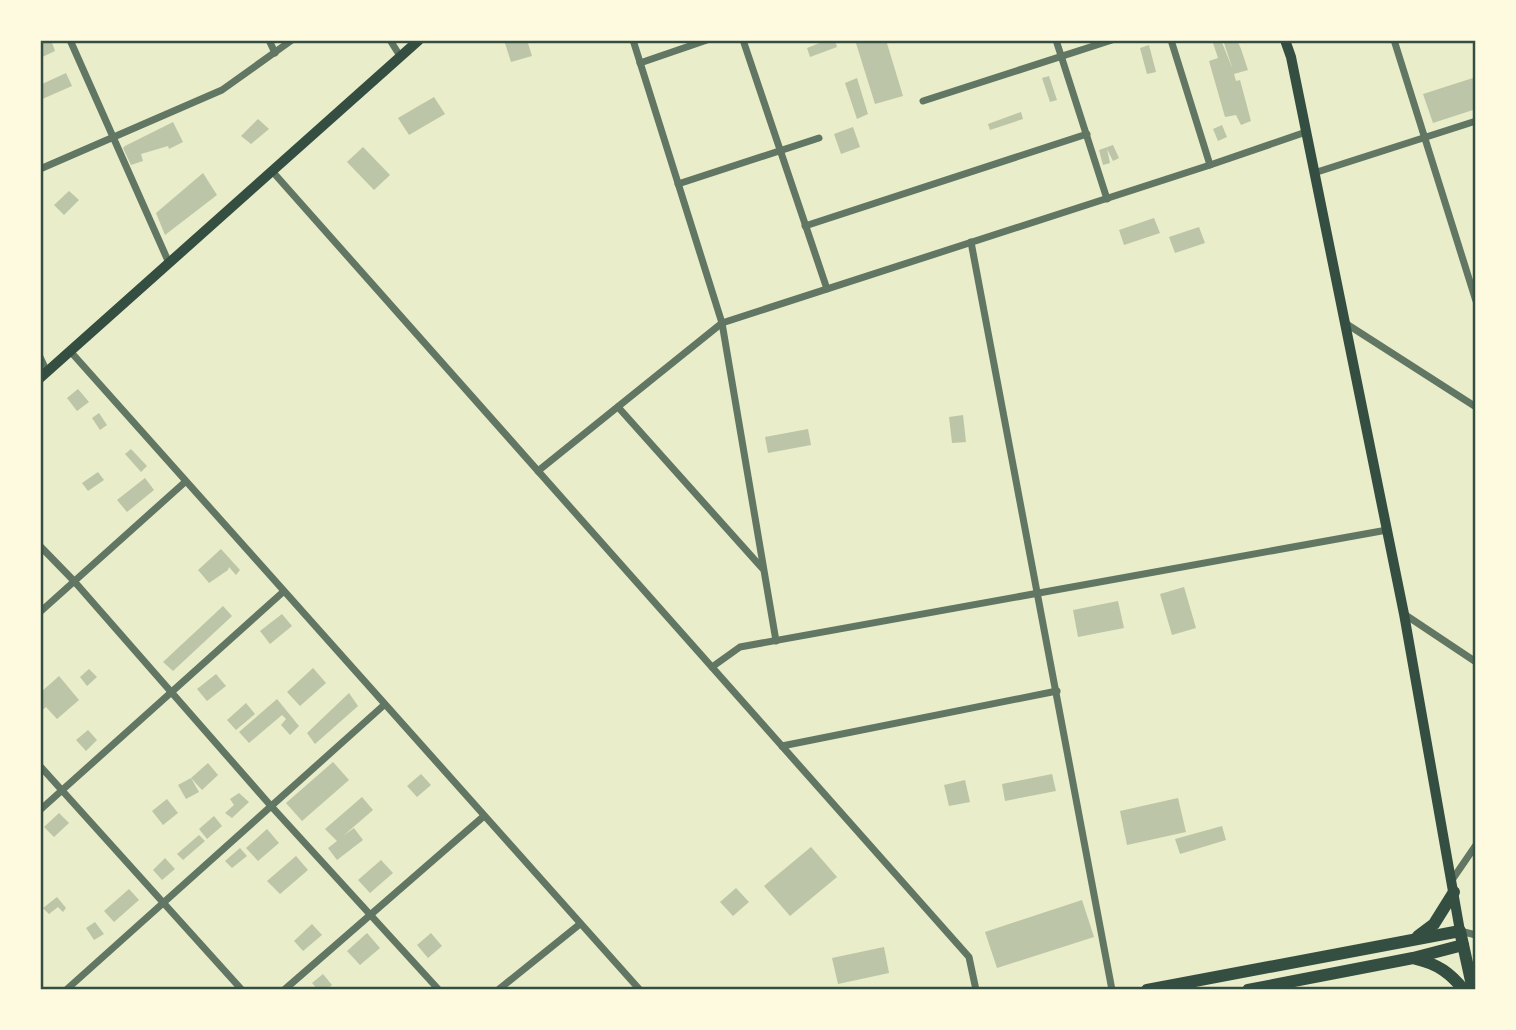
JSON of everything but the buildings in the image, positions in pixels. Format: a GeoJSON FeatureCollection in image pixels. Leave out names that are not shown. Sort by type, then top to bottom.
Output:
{"type":"FeatureCollection","features":[{"type":"Feature","properties":{"kind":"main road"},"geometry":{"type":"LineString","coordinates":[[43,375],[419,40]]}},
{"type":"Feature","properties":{"kind":"main road"},"geometry":{"type":"LineString","coordinates":[[1285,40],[1404,614],[1460,931],[1473,990]]}},
{"type":"Feature","properties":{"kind":"main road"},"geometry":{"type":"LineString","coordinates":[[1408,941],[1434,924],[1453,886]]}},
{"type":"Feature","properties":{"kind":"main road"},"geometry":{"type":"LineString","coordinates":[[1147,990],[1460,931]]}},
{"type":"Feature","properties":{"kind":"main road"},"geometry":{"type":"LineString","coordinates":[[1248,990],[1413,958],[1463,945]]}},
{"type":"Feature","properties":{"kind":"main road"},"geometry":{"type":"LineString","coordinates":[[1413,958],[1445,969],[1464,990]]}},
{"type":"Feature","properties":{"kind":"street"},"geometry":{"type":"LineString","coordinates":[[70,40],[169,263]]}},
{"type":"Feature","properties":{"kind":"street"},"geometry":{"type":"LineString","coordinates":[[269,40],[275,53]]}},
{"type":"Feature","properties":{"kind":"street"},"geometry":{"type":"LineString","coordinates":[[40,169],[222,90],[292,40]]}},
{"type":"Feature","properties":{"kind":"street"},"geometry":{"type":"LineString","coordinates":[[390,40],[400,57]]}},
{"type":"Feature","properties":{"kind":"street"},"geometry":{"type":"LineString","coordinates":[[632,40],[722,323],[776,641]]}},
{"type":"Feature","properties":{"kind":"street"},"geometry":{"type":"LineString","coordinates":[[743,40],[827,289]]}},
{"type":"Feature","properties":{"kind":"street"},"geometry":{"type":"LineString","coordinates":[[1056,40],[1107,199]]}},
{"type":"Feature","properties":{"kind":"street"},"geometry":{"type":"LineString","coordinates":[[923,101],[1112,40]]}},
{"type":"Feature","properties":{"kind":"street"},"geometry":{"type":"LineString","coordinates":[[1171,40],[1210,165]]}},
{"type":"Feature","properties":{"kind":"street"},"geometry":{"type":"LineString","coordinates":[[1394,40],[1475,297]]}},
{"type":"Feature","properties":{"kind":"street"},"geometry":{"type":"LineString","coordinates":[[640,63],[704,41]]}},
{"type":"Feature","properties":{"kind":"street"},"geometry":{"type":"LineString","coordinates":[[1314,173],[1476,121]]}},
{"type":"Feature","properties":{"kind":"street"},"geometry":{"type":"LineString","coordinates":[[538,471],[722,323],[1306,132]]}},
{"type":"Feature","properties":{"kind":"street"},"geometry":{"type":"LineString","coordinates":[[805,226],[1087,134]]}},
{"type":"Feature","properties":{"kind":"street"},"geometry":{"type":"LineString","coordinates":[[678,184],[819,138]]}},
{"type":"Feature","properties":{"kind":"street"},"geometry":{"type":"LineString","coordinates":[[272,171],[969,957],[976,990]]}},
{"type":"Feature","properties":{"kind":"street"},"geometry":{"type":"LineString","coordinates":[[971,242],[1112,990]]}},
{"type":"Feature","properties":{"kind":"street"},"geometry":{"type":"LineString","coordinates":[[1345,322],[1476,407]]}},
{"type":"Feature","properties":{"kind":"street"},"geometry":{"type":"LineString","coordinates":[[70,351],[640,990]]}},
{"type":"Feature","properties":{"kind":"street"},"geometry":{"type":"LineString","coordinates":[[40,357],[43,375]]}},
{"type":"Feature","properties":{"kind":"street"},"geometry":{"type":"LineString","coordinates":[[618,407],[764,569]]}},
{"type":"Feature","properties":{"kind":"street"},"geometry":{"type":"LineString","coordinates":[[40,612],[185,482]]}},
{"type":"Feature","properties":{"kind":"street"},"geometry":{"type":"LineString","coordinates":[[712,667],[740,647],[1387,530]]}},
{"type":"Feature","properties":{"kind":"street"},"geometry":{"type":"LineString","coordinates":[[40,546],[439,990]]}},
{"type":"Feature","properties":{"kind":"street"},"geometry":{"type":"LineString","coordinates":[[40,810],[283,592]]}},
{"type":"Feature","properties":{"kind":"street"},"geometry":{"type":"LineString","coordinates":[[1404,614],[1476,662]]}},
{"type":"Feature","properties":{"kind":"street"},"geometry":{"type":"LineString","coordinates":[[782,746],[1057,691]]}},
{"type":"Feature","properties":{"kind":"street"},"geometry":{"type":"LineString","coordinates":[[66,990],[384,705]]}},
{"type":"Feature","properties":{"kind":"street"},"geometry":{"type":"LineString","coordinates":[[40,766],[242,990]]}},
{"type":"Feature","properties":{"kind":"street"},"geometry":{"type":"LineString","coordinates":[[284,990],[484,816]]}},
{"type":"Feature","properties":{"kind":"street"},"geometry":{"type":"LineString","coordinates":[[1453,886],[1476,845]]}},
{"type":"Feature","properties":{"kind":"street"},"geometry":{"type":"LineString","coordinates":[[498,990],[580,923]]}},
{"type":"Feature","properties":{"kind":"street"},"geometry":{"type":"LineString","coordinates":[[1460,931],[1475,935]]}},
{"type":"Feature","properties":{"kind":"street"},"geometry":{"type":"LineString","coordinates":[[1463,945],[1475,935]]}}]}
